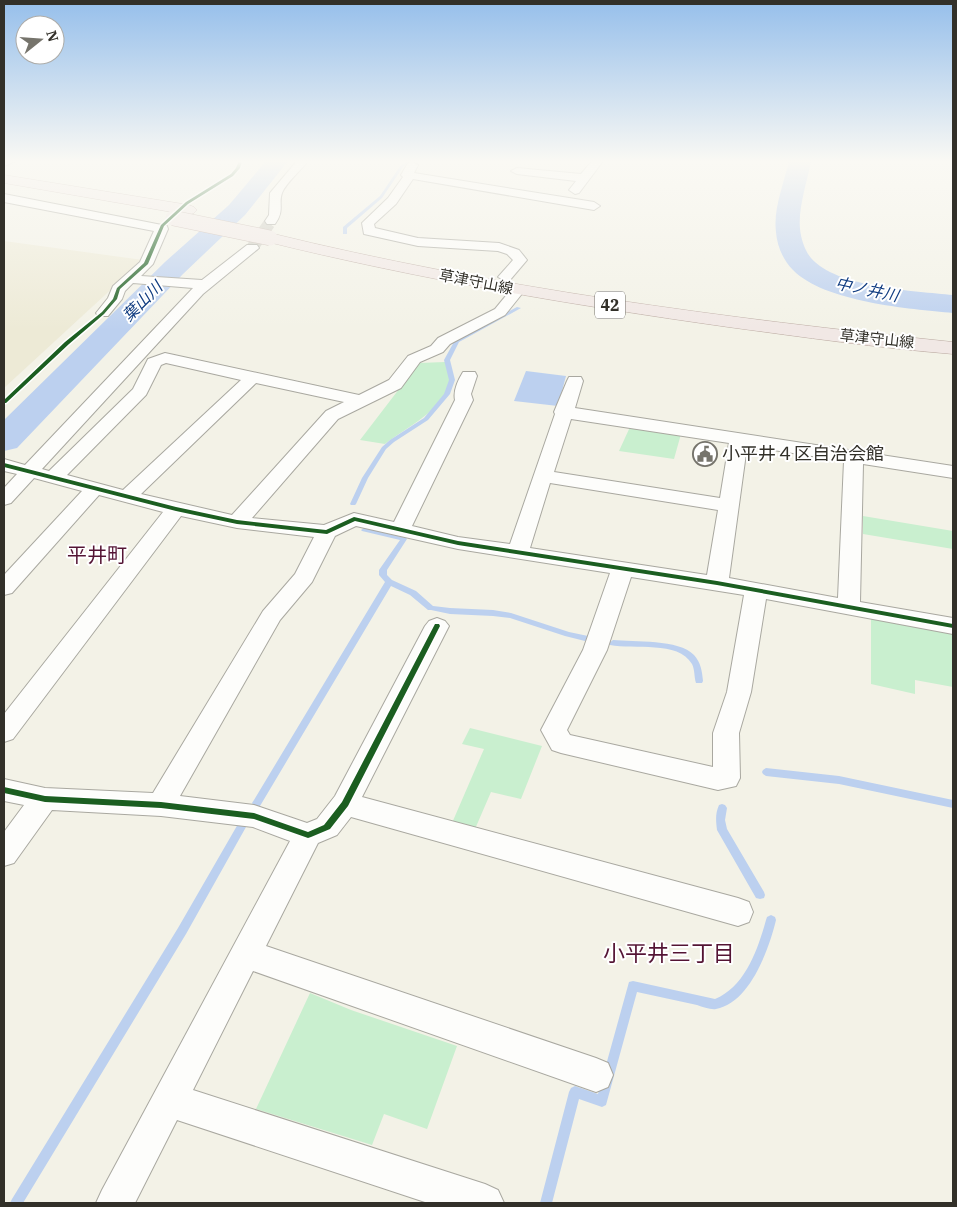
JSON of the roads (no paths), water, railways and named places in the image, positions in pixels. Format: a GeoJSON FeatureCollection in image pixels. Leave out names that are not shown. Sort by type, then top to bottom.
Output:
{"type":"FeatureCollection","features":[{"type":"Feature","properties":{"kind":"main road","name":"草津守山線"},"geometry":{"type":"LineString","coordinates":[[169,217],[273,229],[341,255],[518,290],[628,307],[953,348]]}},
{"type":"Feature","properties":{"kind":"main road","name":"草津守山線"},"geometry":{"type":"LineString","coordinates":[[221,217],[434,265],[505,277],[680,304],[953,335]]}},
{"type":"Feature","properties":{"kind":"street"},"geometry":{"type":"LineString","coordinates":[[103,217],[162,229],[146,264],[118,289],[115,299],[103,313]]}},
{"type":"Feature","properties":{"kind":"street"},"geometry":{"type":"LineString","coordinates":[[273,229],[275,217]]}},
{"type":"Feature","properties":{"kind":"street"},"geometry":{"type":"LineString","coordinates":[[374,217],[368,223],[369,231],[418,242],[499,247],[510,250],[517,254],[520,260],[505,277]]}},
{"type":"Feature","properties":{"kind":"street"},"geometry":{"type":"LineString","coordinates":[[4,499],[176,314],[206,285],[252,248]]}},
{"type":"Feature","properties":{"kind":"street"},"geometry":{"type":"LineString","coordinates":[[130,279],[206,285]]}},
{"type":"Feature","properties":{"kind":"street"},"geometry":{"type":"LineString","coordinates":[[237,522],[332,415],[395,384],[414,358],[436,349],[444,341],[500,312],[518,290]]}},
{"type":"Feature","properties":{"kind":"street"},"geometry":{"type":"LineString","coordinates":[[54,477],[140,391],[157,360],[171,358],[252,378],[361,401]]}},
{"type":"Feature","properties":{"kind":"street"},"geometry":{"type":"LineString","coordinates":[[401,528],[464,400],[462,394],[469,376]]}},
{"type":"Feature","properties":{"kind":"street"},"geometry":{"type":"LineString","coordinates":[[128,496],[252,378]]}},
{"type":"Feature","properties":{"kind":"street"},"geometry":{"type":"LineString","coordinates":[[518,551],[575,380]]}},
{"type":"Feature","properties":{"kind":"street"},"geometry":{"type":"LineString","coordinates":[[563,412],[953,472]]}},
{"type":"Feature","properties":{"kind":"street"},"geometry":{"type":"LineString","coordinates":[[716,583],[730,506],[739,438]]}},
{"type":"Feature","properties":{"kind":"street"},"geometry":{"type":"LineString","coordinates":[[848,606],[854,456]]}},
{"type":"Feature","properties":{"kind":"street"},"geometry":{"type":"LineString","coordinates":[[4,465],[176,509],[237,522],[327,532],[354,518],[458,543],[716,583],[953,626]]}},
{"type":"Feature","properties":{"kind":"street"},"geometry":{"type":"LineString","coordinates":[[542,476],[730,506]]}},
{"type":"Feature","properties":{"kind":"street"},"geometry":{"type":"LineString","coordinates":[[4,588],[95,488]]}},
{"type":"Feature","properties":{"kind":"street"},"geometry":{"type":"LineString","coordinates":[[8,721],[176,509]]}},
{"type":"Feature","properties":{"kind":"street"},"geometry":{"type":"LineString","coordinates":[[161,805],[271,616],[304,577],[327,532]]}},
{"type":"Feature","properties":{"kind":"street"},"geometry":{"type":"LineString","coordinates":[[624,568],[595,650],[554,730],[561,743],[718,779],[726,778],[726,733],[739,692],[756,590]]}},
{"type":"Feature","properties":{"kind":"street"},"geometry":{"type":"LineString","coordinates":[[115,1203],[308,835],[327,827],[345,804],[437,626]]}},
{"type":"Feature","properties":{"kind":"street"},"geometry":{"type":"LineString","coordinates":[[4,790],[45,799],[161,805],[254,816],[308,835]]}},
{"type":"Feature","properties":{"kind":"street"},"geometry":{"type":"LineString","coordinates":[[4,854],[45,799]]}},
{"type":"Feature","properties":{"kind":"street"},"geometry":{"type":"LineString","coordinates":[[345,804],[738,912]]}},
{"type":"Feature","properties":{"kind":"street"},"geometry":{"type":"LineString","coordinates":[[247,954],[596,1075]]}},
{"type":"Feature","properties":{"kind":"street"},"geometry":{"type":"LineString","coordinates":[[170,1100],[484,1203]]}},
{"type":"Feature","properties":{"kind":"water"},"geometry":{"type":"Polygon","coordinates":[[[526,371],[566,376],[558,406],[514,401],[526,371]]]}},
{"type":"Feature","properties":{"kind":"waterway","name":"葉山川"},"geometry":{"type":"LineString","coordinates":[[4,440],[174,268],[229,217]]}},
{"type":"Feature","properties":{"kind":"waterway"},"geometry":{"type":"LineString","coordinates":[[345,233],[345,228],[357,217]]}},
{"type":"Feature","properties":{"kind":"waterway","name":"中ノ井川"},"geometry":{"type":"LineString","coordinates":[[789,217],[788,229],[794,252],[800,262],[818,276],[835,283],[875,294],[953,304]]}},
{"type":"Feature","properties":{"kind":"waterway"},"geometry":{"type":"LineString","coordinates":[[353,504],[365,478],[384,448],[426,419],[447,394],[452,380],[447,360],[457,341],[519,308]]}},
{"type":"Feature","properties":{"kind":"waterway"},"geometry":{"type":"LineString","coordinates":[[364,530],[404,539],[383,570],[383,575],[389,582]]}},
{"type":"Feature","properties":{"kind":"waterway"},"geometry":{"type":"LineString","coordinates":[[257,803],[389,582]]}},
{"type":"Feature","properties":{"kind":"waterway"},"geometry":{"type":"LineString","coordinates":[[389,582],[413,593],[431,608],[511,616],[585,638]]}},
{"type":"Feature","properties":{"kind":"waterway"},"geometry":{"type":"LineString","coordinates":[[613,643],[654,645],[681,650],[691,657],[697,667],[699,681]]}},
{"type":"Feature","properties":{"kind":"waterway"},"geometry":{"type":"LineString","coordinates":[[766,772],[839,780],[953,804]]}},
{"type":"Feature","properties":{"kind":"waterway"},"geometry":{"type":"LineString","coordinates":[[722,808],[720,820],[722,830],[760,895]]}},
{"type":"Feature","properties":{"kind":"waterway"},"geometry":{"type":"LineString","coordinates":[[16,1203],[182,931],[241,827]]}},
{"type":"Feature","properties":{"kind":"waterway"},"geometry":{"type":"LineString","coordinates":[[546,1203],[575,1092],[602,1101],[633,986],[715,1004],[726,1000],[736,992],[752,969],[759,956],[771,920]]}},
{"type":"Feature","properties":{"kind":"tunnel"},"geometry":{"type":"LineString","coordinates":[[252,248],[271,221]]}},
{"type":"Feature","properties":{"kind":"place","name":"小平井４区自治会館"},"geometry":{"type":"Point","coordinates":[705,454]}},
{"type":"Feature","properties":{"kind":"district","name":"平井町"},"geometry":{"type":"Point","coordinates":[97,555]}},
{"type":"Feature","properties":{"kind":"district","name":"小平井三丁目"},"geometry":{"type":"Point","coordinates":[669,953]}}]}
